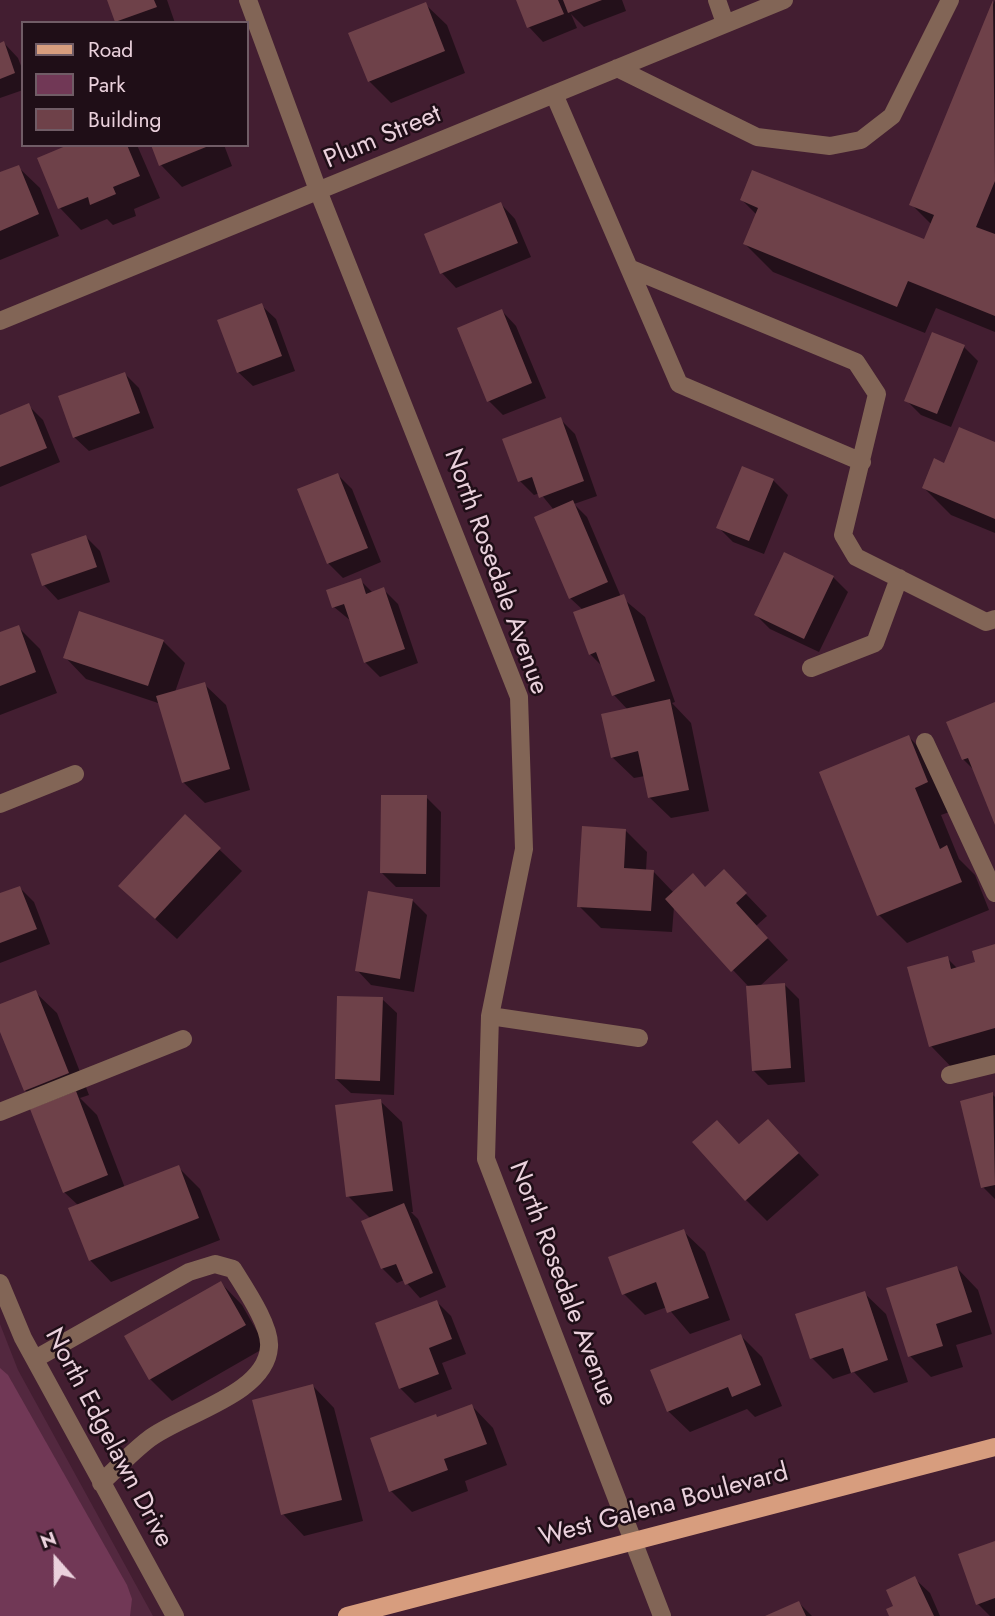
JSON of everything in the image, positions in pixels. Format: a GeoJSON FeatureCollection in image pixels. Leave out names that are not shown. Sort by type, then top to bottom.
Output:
{"type":"FeatureCollection","features":[{"type":"Feature","properties":{"kind":"main road","name":"West Galena Boulevard"},"geometry":{"type":"LineString","coordinates":[[347,1616],[995,1447]]}},
{"type":"Feature","properties":{"kind":"street","name":"North Rosedale Avenue"},"geometry":{"type":"LineString","coordinates":[[248,0],[319,193],[519,697],[524,849],[490,1016],[486,1159],[662,1616]]}},
{"type":"Feature","properties":{"kind":"street"},"geometry":{"type":"LineString","coordinates":[[717,0],[725,23]]}},
{"type":"Feature","properties":{"kind":"street","name":"Plum Street"},"geometry":{"type":"LineString","coordinates":[[0,321],[319,193],[784,0]]}},
{"type":"Feature","properties":{"kind":"street"},"geometry":{"type":"LineString","coordinates":[[617,68],[757,137],[830,146],[861,140],[892,116],[950,0]]}},
{"type":"Feature","properties":{"kind":"street"},"geometry":{"type":"LineString","coordinates":[[554,94],[679,384],[862,462]]}},
{"type":"Feature","properties":{"kind":"street"},"geometry":{"type":"LineString","coordinates":[[629,268],[856,362],[877,394],[843,535],[856,557],[986,622],[995,619]]}},
{"type":"Feature","properties":{"kind":"street"},"geometry":{"type":"LineString","coordinates":[[811,668],[876,643],[899,578]]}},
{"type":"Feature","properties":{"kind":"street"},"geometry":{"type":"LineString","coordinates":[[925,742],[995,893]]}},
{"type":"Feature","properties":{"kind":"street"},"geometry":{"type":"LineString","coordinates":[[0,804],[75,774]]}},
{"type":"Feature","properties":{"kind":"street"},"geometry":{"type":"LineString","coordinates":[[490,1016],[639,1038]]}},
{"type":"Feature","properties":{"kind":"street"},"geometry":{"type":"LineString","coordinates":[[0,1112],[183,1039]]}},
{"type":"Feature","properties":{"kind":"street"},"geometry":{"type":"LineString","coordinates":[[950,1075],[995,1064]]}},
{"type":"Feature","properties":{"kind":"street"},"geometry":{"type":"LineString","coordinates":[[35,1359],[189,1272],[215,1264],[233,1269],[256,1308],[270,1346],[261,1371],[230,1396],[150,1438],[101,1483]]}},
{"type":"Feature","properties":{"kind":"street","name":"North Edgelawn Drive"},"geometry":{"type":"LineString","coordinates":[[0,1283],[35,1359],[175,1616]]}},
{"type":"Feature","properties":{"kind":"shaded area"},"geometry":{"type":"Polygon","coordinates":[[[0,1324],[18,1370],[153,1616],[0,1616],[0,1324]]]}},
{"type":"Feature","properties":{"kind":"green space"},"geometry":{"type":"Polygon","coordinates":[[[0,1368],[8,1375],[127,1585],[132,1599],[130,1616],[0,1616],[0,1368]]]}},
{"type":"Feature","properties":{"kind":"building"},"geometry":{"type":"Polygon","coordinates":[[[107,0],[154,0],[157,7],[118,21],[115,21],[107,0]]]}},
{"type":"Feature","properties":{"kind":"building"},"geometry":{"type":"Polygon","coordinates":[[[516,0],[558,0],[564,14],[527,28],[516,0]]]}},
{"type":"Feature","properties":{"kind":"building"},"geometry":{"type":"Polygon","coordinates":[[[563,0],[602,0],[568,13],[563,0]]]}},
{"type":"Feature","properties":{"kind":"building"},"geometry":{"type":"Polygon","coordinates":[[[993,0],[995,181],[976,227],[995,234],[995,316],[908,281],[897,307],[743,244],[758,208],[740,200],[752,170],[924,239],[934,215],[909,205],[993,0]]]}},
{"type":"Feature","properties":{"kind":"building"},"geometry":{"type":"Polygon","coordinates":[[[426,2],[445,51],[368,82],[348,33],[426,2]]]}},
{"type":"Feature","properties":{"kind":"building"},"geometry":{"type":"Polygon","coordinates":[[[4,41],[15,73],[0,79],[0,43],[4,41]]]}},
{"type":"Feature","properties":{"kind":"building"},"geometry":{"type":"Polygon","coordinates":[[[63,147],[128,147],[140,176],[113,187],[116,194],[90,205],[88,197],[58,209],[37,158],[63,147]]]}},
{"type":"Feature","properties":{"kind":"building"},"geometry":{"type":"Polygon","coordinates":[[[152,147],[206,147],[159,166],[152,147]]]}},
{"type":"Feature","properties":{"kind":"building"},"geometry":{"type":"Polygon","coordinates":[[[19,165],[39,214],[0,231],[0,172],[19,165]]]}},
{"type":"Feature","properties":{"kind":"building"},"geometry":{"type":"Polygon","coordinates":[[[501,202],[518,243],[440,274],[424,234],[501,202]]]}},
{"type":"Feature","properties":{"kind":"building"},"geometry":{"type":"Polygon","coordinates":[[[262,303],[282,356],[237,373],[217,320],[262,303]]]}},
{"type":"Feature","properties":{"kind":"building"},"geometry":{"type":"Polygon","coordinates":[[[502,309],[532,383],[487,402],[457,328],[502,309]]]}},
{"type":"Feature","properties":{"kind":"building"},"geometry":{"type":"Polygon","coordinates":[[[932,332],[965,345],[937,414],[904,401],[932,332]]]}},
{"type":"Feature","properties":{"kind":"building"},"geometry":{"type":"Polygon","coordinates":[[[125,372],[140,413],[73,438],[58,396],[125,372]]]}},
{"type":"Feature","properties":{"kind":"building"},"geometry":{"type":"Polygon","coordinates":[[[29,403],[47,448],[0,467],[0,415],[29,403]]]}},
{"type":"Feature","properties":{"kind":"building"},"geometry":{"type":"Polygon","coordinates":[[[561,417],[584,481],[539,498],[532,477],[518,482],[502,439],[561,417]]]}},
{"type":"Feature","properties":{"kind":"building"},"geometry":{"type":"Polygon","coordinates":[[[959,427],[995,442],[995,519],[922,488],[934,458],[944,463],[959,427]]]}},
{"type":"Feature","properties":{"kind":"building"},"geometry":{"type":"Polygon","coordinates":[[[742,466],[774,479],[749,541],[716,528],[742,466]]]}},
{"type":"Feature","properties":{"kind":"building"},"geometry":{"type":"Polygon","coordinates":[[[338,473],[368,548],[327,564],[297,489],[338,473]]]}},
{"type":"Feature","properties":{"kind":"building"},"geometry":{"type":"Polygon","coordinates":[[[573,500],[608,582],[569,599],[534,517],[573,500]]]}},
{"type":"Feature","properties":{"kind":"building"},"geometry":{"type":"Polygon","coordinates":[[[86,535],[97,567],[42,586],[31,554],[86,535]]]}},
{"type":"Feature","properties":{"kind":"building"},"geometry":{"type":"Polygon","coordinates":[[[784,552],[834,576],[804,639],[754,615],[784,552]]]}},
{"type":"Feature","properties":{"kind":"building"},"geometry":{"type":"Polygon","coordinates":[[[361,578],[366,594],[384,587],[405,649],[364,663],[344,604],[332,608],[326,590],[361,578]]]}},
{"type":"Feature","properties":{"kind":"building"},"geometry":{"type":"Polygon","coordinates":[[[624,594],[655,681],[612,696],[596,652],[589,655],[573,612],[624,594]]]}},
{"type":"Feature","properties":{"kind":"building"},"geometry":{"type":"Polygon","coordinates":[[[79,611],[164,640],[148,686],[63,658],[79,611]]]}},
{"type":"Feature","properties":{"kind":"building"},"geometry":{"type":"Polygon","coordinates":[[[19,625],[36,672],[0,686],[0,632],[19,625]]]}},
{"type":"Feature","properties":{"kind":"building"},"geometry":{"type":"Polygon","coordinates":[[[205,682],[230,769],[182,783],[156,696],[205,682]]]}},
{"type":"Feature","properties":{"kind":"building"},"geometry":{"type":"Polygon","coordinates":[[[670,699],[689,790],[648,798],[638,751],[611,758],[601,714],[670,699]]]}},
{"type":"Feature","properties":{"kind":"building"},"geometry":{"type":"Polygon","coordinates":[[[995,702],[995,825],[968,758],[962,760],[946,722],[995,702]]]}},
{"type":"Feature","properties":{"kind":"building"},"geometry":{"type":"Polygon","coordinates":[[[909,735],[928,782],[915,788],[940,849],[947,845],[962,882],[877,916],[819,772],[909,735]]]}},
{"type":"Feature","properties":{"kind":"building"},"geometry":{"type":"Polygon","coordinates":[[[381,795],[427,795],[426,874],[380,873],[381,795]]]}},
{"type":"Feature","properties":{"kind":"building"},"geometry":{"type":"Polygon","coordinates":[[[185,814],[221,848],[155,919],[118,886],[185,814]]]}},
{"type":"Feature","properties":{"kind":"building"},"geometry":{"type":"Polygon","coordinates":[[[582,826],[626,829],[624,868],[654,870],[651,911],[577,907],[582,826]]]}},
{"type":"Feature","properties":{"kind":"building"},"geometry":{"type":"Polygon","coordinates":[[[724,869],[747,893],[736,903],[768,938],[731,972],[665,899],[693,873],[705,887],[724,869]]]}},
{"type":"Feature","properties":{"kind":"building"},"geometry":{"type":"Polygon","coordinates":[[[20,886],[37,929],[0,943],[0,893],[20,886]]]}},
{"type":"Feature","properties":{"kind":"building"},"geometry":{"type":"Polygon","coordinates":[[[368,891],[413,899],[400,979],[355,971],[368,891]]]}},
{"type":"Feature","properties":{"kind":"building"},"geometry":{"type":"Polygon","coordinates":[[[995,944],[995,1028],[929,1047],[907,967],[948,956],[951,969],[975,962],[972,951],[995,944]]]}},
{"type":"Feature","properties":{"kind":"building"},"geometry":{"type":"Polygon","coordinates":[[[785,983],[791,1068],[752,1071],[746,986],[785,983]]]}},
{"type":"Feature","properties":{"kind":"building"},"geometry":{"type":"Polygon","coordinates":[[[36,990],[69,1073],[24,1091],[0,1032],[0,1004],[36,990]]]}},
{"type":"Feature","properties":{"kind":"building"},"geometry":{"type":"Polygon","coordinates":[[[337,996],[383,997],[380,1081],[335,1079],[337,996]]]}},
{"type":"Feature","properties":{"kind":"building"},"geometry":{"type":"Polygon","coordinates":[[[76,1091],[108,1175],[63,1193],[30,1109],[76,1091]]]}},
{"type":"Feature","properties":{"kind":"building"},"geometry":{"type":"Polygon","coordinates":[[[993,1092],[995,1185],[981,1188],[960,1101],[993,1092]]]}},
{"type":"Feature","properties":{"kind":"building"},"geometry":{"type":"Polygon","coordinates":[[[381,1099],[393,1191],[346,1197],[335,1105],[381,1099]]]}},
{"type":"Feature","properties":{"kind":"building"},"geometry":{"type":"Polygon","coordinates":[[[768,1119],[799,1153],[745,1201],[692,1142],[717,1120],[739,1144],[768,1119]]]}},
{"type":"Feature","properties":{"kind":"building"},"geometry":{"type":"Polygon","coordinates":[[[179,1165],[199,1218],[89,1261],[68,1208],[179,1165]]]}},
{"type":"Feature","properties":{"kind":"building"},"geometry":{"type":"Polygon","coordinates":[[[404,1203],[433,1273],[405,1285],[396,1264],[381,1269],[361,1221],[404,1203]]]}},
{"type":"Feature","properties":{"kind":"building"},"geometry":{"type":"Polygon","coordinates":[[[684,1229],[709,1298],[667,1313],[656,1282],[622,1295],[608,1257],[684,1229]]]}},
{"type":"Feature","properties":{"kind":"building"},"geometry":{"type":"Polygon","coordinates":[[[957,1266],[972,1312],[936,1324],[943,1346],[908,1357],[886,1288],[957,1266]]]}},
{"type":"Feature","properties":{"kind":"building"},"geometry":{"type":"Polygon","coordinates":[[[221,1281],[246,1325],[149,1380],[124,1336],[221,1281]]]}},
{"type":"Feature","properties":{"kind":"building"},"geometry":{"type":"Polygon","coordinates":[[[865,1291],[888,1360],[851,1373],[843,1348],[810,1359],[795,1314],[865,1291]]]}},
{"type":"Feature","properties":{"kind":"building"},"geometry":{"type":"Polygon","coordinates":[[[437,1300],[452,1339],[429,1348],[439,1374],[399,1389],[375,1323],[437,1300]]]}},
{"type":"Feature","properties":{"kind":"building"},"geometry":{"type":"Polygon","coordinates":[[[741,1334],[761,1385],[732,1397],[728,1387],[667,1412],[650,1370],[741,1334]]]}},
{"type":"Feature","properties":{"kind":"building"},"geometry":{"type":"Polygon","coordinates":[[[313,1384],[342,1500],[281,1515],[252,1400],[313,1384]]]}},
{"type":"Feature","properties":{"kind":"building"},"geometry":{"type":"Polygon","coordinates":[[[472,1404],[487,1444],[444,1459],[448,1470],[389,1492],[370,1438],[472,1404]]]}},
{"type":"Feature","properties":{"kind":"building"},"geometry":{"type":"Polygon","coordinates":[[[995,1541],[995,1598],[976,1605],[958,1554],[995,1541]]]}},
{"type":"Feature","properties":{"kind":"building"},"geometry":{"type":"Polygon","coordinates":[[[915,1576],[934,1616],[889,1616],[886,1609],[893,1606],[886,1590],[915,1576]]]}},
{"type":"Feature","properties":{"kind":"building"},"geometry":{"type":"Polygon","coordinates":[[[799,1601],[806,1616],[765,1616],[799,1601]]]}}]}
